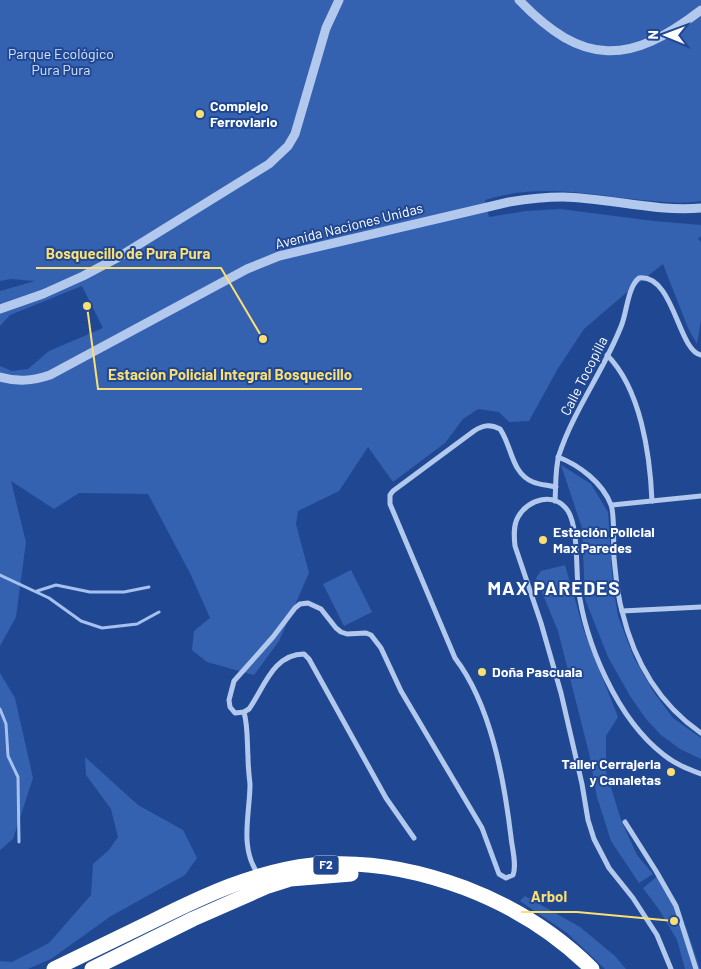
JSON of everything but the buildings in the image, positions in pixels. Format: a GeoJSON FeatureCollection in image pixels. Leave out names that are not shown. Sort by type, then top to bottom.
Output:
{"type":"FeatureCollection","features":[{"type":"Feature","properties":{"kind":"highway","name":"F2"},"geometry":{"type":"LineString","coordinates":[[54,969],[209,894],[260,876],[312,865],[360,864],[386,867],[446,881],[507,907],[534,922],[562,942],[592,969]]}},
{"type":"Feature","properties":{"kind":"highway","name":"F2"},"geometry":{"type":"LineString","coordinates":[[92,969],[193,919],[268,886],[290,880],[337,874],[385,876],[414,882],[475,902],[507,917],[530,931],[578,969]]}},
{"type":"Feature","properties":{"kind":"street"},"geometry":{"type":"LineString","coordinates":[[0,309],[43,294],[100,268],[245,180],[280,154],[288,146],[295,134],[326,28],[339,0]]}},
{"type":"Feature","properties":{"kind":"street"},"geometry":{"type":"LineString","coordinates":[[519,0],[550,28],[572,41],[600,51],[620,51],[658,39],[678,28],[701,10]]}},
{"type":"Feature","properties":{"kind":"street","name":"Avenida Naciones Unidas"},"geometry":{"type":"LineString","coordinates":[[0,377],[13,381],[29,381],[50,374],[246,268],[295,251],[509,202],[541,197],[564,197],[666,208],[701,208]]}},
{"type":"Feature","properties":{"kind":"street","name":"Calle Tocopilla"},"geometry":{"type":"LineString","coordinates":[[555,501],[558,457],[576,416],[622,326],[633,285],[640,278],[653,281],[661,289],[689,346],[697,354],[701,355]]}},
{"type":"Feature","properties":{"kind":"street"},"geometry":{"type":"LineString","coordinates":[[607,355],[617,365],[629,386],[639,414],[651,473],[652,501]]}},
{"type":"Feature","properties":{"kind":"street"},"geometry":{"type":"LineString","coordinates":[[414,838],[386,798],[309,659],[304,654],[296,654],[287,658],[270,673],[249,709],[244,712],[235,712],[230,707],[229,700],[234,681],[300,604],[308,603],[321,609],[341,632],[371,635],[381,648],[401,691],[482,828],[499,874],[506,878],[513,875],[513,858],[503,788],[494,746],[482,710],[464,670],[455,658],[390,504],[390,498],[393,491],[444,453],[478,429],[489,425],[500,428],[505,435],[521,475],[531,482],[556,487]]}},
{"type":"Feature","properties":{"kind":"street"},"geometry":{"type":"LineString","coordinates":[[558,457],[576,465],[587,473],[612,505],[613,549],[622,611],[639,659],[651,683],[669,706],[699,732],[701,725]]}},
{"type":"Feature","properties":{"kind":"street"},"geometry":{"type":"LineString","coordinates":[[612,505],[701,495]]}},
{"type":"Feature","properties":{"kind":"street"},"geometry":{"type":"LineString","coordinates":[[671,969],[657,934],[634,898],[609,868],[594,839],[588,820],[582,784],[561,693],[541,623],[515,546],[514,527],[517,518],[526,506],[537,500],[547,499],[555,501],[568,511],[572,523],[580,604],[600,664],[617,699],[634,725],[657,750],[680,766],[701,774]]}},
{"type":"Feature","properties":{"kind":"street"},"geometry":{"type":"LineString","coordinates":[[622,611],[701,607]]}},
{"type":"Feature","properties":{"kind":"street"},"geometry":{"type":"LineString","coordinates":[[244,712],[248,730],[250,785],[246,840],[253,867],[260,876]]}},
{"type":"Feature","properties":{"kind":"street"},"geometry":{"type":"LineString","coordinates":[[625,822],[676,906],[696,969]]}},
{"type":"Feature","properties":{"kind":"green space","name":"Parque Ecológico Pura Pura"},"geometry":{"type":"Polygon","coordinates":[[[0,0],[701,0],[701,201],[667,202],[558,191],[522,192],[485,200],[489,217],[526,211],[560,209],[701,225],[701,236],[698,239],[701,242],[701,320],[697,344],[688,328],[663,264],[584,329],[557,370],[529,421],[509,422],[499,412],[478,409],[463,419],[445,443],[393,482],[368,447],[339,491],[298,511],[296,524],[309,573],[279,641],[254,675],[207,662],[192,650],[194,631],[210,618],[190,573],[148,494],[79,493],[54,509],[11,481],[26,542],[16,617],[0,646],[0,366],[12,371],[28,369],[49,351],[103,328],[82,286],[10,315],[0,326],[0,291],[35,281],[11,279],[0,281],[0,0]]]}},
{"type":"Feature","properties":{"kind":"green space"},"geometry":{"type":"Polygon","coordinates":[[[561,465],[591,484],[608,512],[613,586],[618,616],[634,658],[655,694],[673,718],[701,738],[701,759],[680,749],[661,735],[646,719],[630,696],[608,657],[585,599],[582,528],[561,465]]]}},
{"type":"Feature","properties":{"kind":"green space"},"geometry":{"type":"Polygon","coordinates":[[[565,565],[584,631],[618,717],[606,736],[606,771],[621,820],[637,855],[653,874],[639,883],[611,841],[597,797],[589,753],[558,631],[536,578],[541,571],[565,565]]]}},
{"type":"Feature","properties":{"kind":"green space"},"geometry":{"type":"Polygon","coordinates":[[[351,570],[372,612],[344,626],[323,584],[351,570]]]}},
{"type":"Feature","properties":{"kind":"green space"},"geometry":{"type":"Polygon","coordinates":[[[0,673],[15,698],[33,778],[13,839],[0,850],[0,673]]]}},
{"type":"Feature","properties":{"kind":"green space"},"geometry":{"type":"Polygon","coordinates":[[[85,757],[138,805],[183,830],[197,858],[185,875],[111,916],[51,959],[28,969],[0,969],[0,961],[12,962],[49,943],[91,895],[93,864],[109,850],[118,837],[111,809],[86,775],[85,757]]]}},
{"type":"Feature","properties":{"kind":"green space"},"geometry":{"type":"Polygon","coordinates":[[[659,875],[687,930],[700,969],[685,969],[677,940],[660,911],[643,888],[659,875]]]}},
{"type":"Feature","properties":{"kind":"green space"},"geometry":{"type":"Polygon","coordinates":[[[525,896],[580,927],[615,956],[626,969],[605,969],[567,933],[520,901],[525,896]]]}},
{"type":"Feature","properties":{"kind":"waterway"},"geometry":{"type":"LineString","coordinates":[[0,575],[49,598],[81,621],[102,628],[137,624],[159,612]]}},
{"type":"Feature","properties":{"kind":"waterway"},"geometry":{"type":"LineString","coordinates":[[37,591],[56,585],[90,592],[124,592],[149,587]]}},
{"type":"Feature","properties":{"kind":"waterway"},"geometry":{"type":"LineString","coordinates":[[0,709],[6,724],[8,756],[18,777],[19,842]]}},
{"type":"Feature","properties":{"kind":"place","name":"Complejo Ferroviario"},"geometry":{"type":"Point","coordinates":[200,114]}},
{"type":"Feature","properties":{"kind":"place","name":"Estación Policial Integral Bosquecillo"},"geometry":{"type":"Point","coordinates":[87,306]}},
{"type":"Feature","properties":{"kind":"place","name":"Bosquecillo de Pura Pura"},"geometry":{"type":"Point","coordinates":[263,339]}},
{"type":"Feature","properties":{"kind":"place","name":"Estación Policial Max Paredes"},"geometry":{"type":"Point","coordinates":[543,540]}},
{"type":"Feature","properties":{"kind":"place","name":"Doña Pascuala"},"geometry":{"type":"Point","coordinates":[482,672]}},
{"type":"Feature","properties":{"kind":"place","name":"Taller Cerrajeria y Canaletas"},"geometry":{"type":"Point","coordinates":[671,772]}},
{"type":"Feature","properties":{"kind":"place","name":"Arbol"},"geometry":{"type":"Point","coordinates":[674,921]}},
{"type":"Feature","properties":{"kind":"district","name":"MAX PAREDES"},"geometry":{"type":"Point","coordinates":[554,588]}}]}
